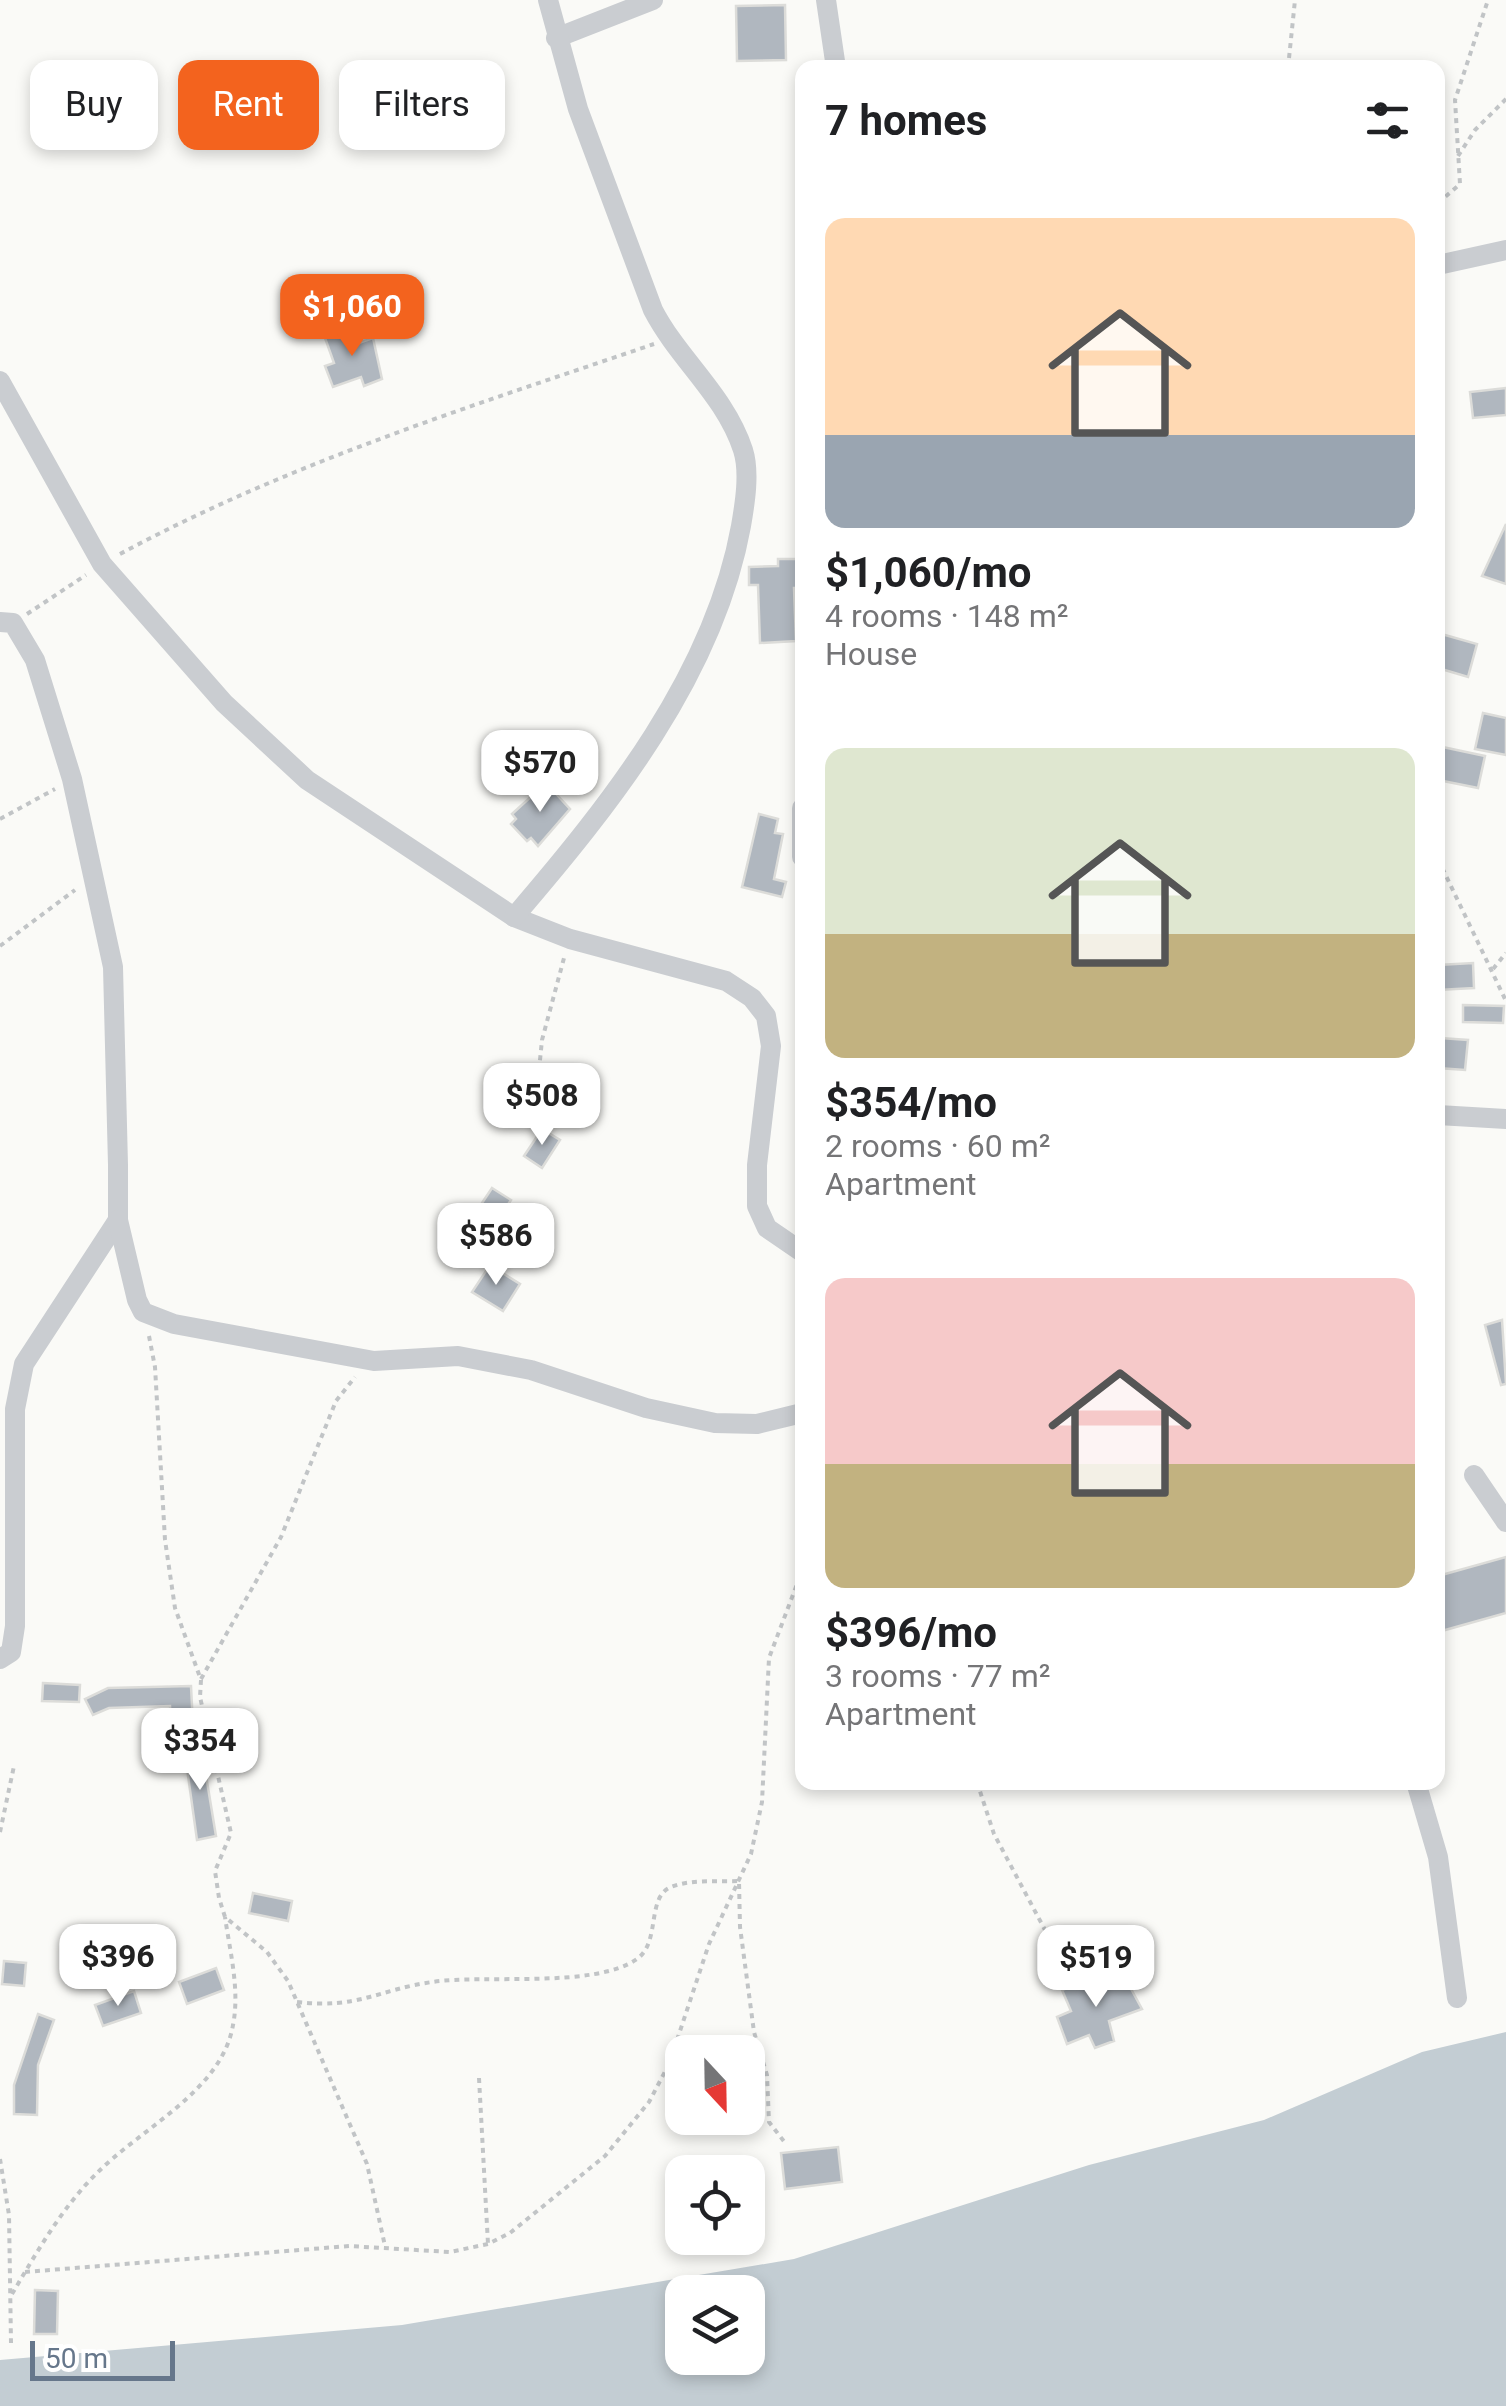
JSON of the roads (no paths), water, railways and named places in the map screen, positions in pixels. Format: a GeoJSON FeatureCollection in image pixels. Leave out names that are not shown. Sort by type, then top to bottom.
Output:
{"type":"FeatureCollection","features":[{"type":"Feature","properties":{"kind":"street"},"geometry":{"type":"LineString","coordinates":[[514,917],[593,825],[701,650],[731,581],[743,515],[744,454],[728,415],[668,339],[631,254],[556,38],[548,0]]}},
{"type":"Feature","properties":{"kind":"street"},"geometry":{"type":"LineString","coordinates":[[556,38],[653,0]]}},
{"type":"Feature","properties":{"kind":"street"},"geometry":{"type":"LineString","coordinates":[[826,0],[835,60]]}},
{"type":"Feature","properties":{"kind":"street"},"geometry":{"type":"LineString","coordinates":[[1445,263],[1506,250]]}},
{"type":"Feature","properties":{"kind":"street"},"geometry":{"type":"LineString","coordinates":[[0,381],[102,564],[224,703],[307,780],[514,917],[570,939],[726,981],[752,998],[766,1016],[770,1046],[757,1165],[757,1206],[767,1228],[795,1247]]}},
{"type":"Feature","properties":{"kind":"street"},"geometry":{"type":"LineString","coordinates":[[7,623],[35,660],[72,779],[113,967],[118,1220],[136,1300],[144,1312],[202,1332],[374,1361],[458,1356],[531,1370],[646,1408],[715,1423],[756,1424],[795,1415]]}},
{"type":"Feature","properties":{"kind":"street"},"geometry":{"type":"LineString","coordinates":[[1445,1115],[1506,1119]]}},
{"type":"Feature","properties":{"kind":"street"},"geometry":{"type":"LineString","coordinates":[[0,1660],[11,1652],[16,1626],[15,1409],[24,1364],[118,1220]]}},
{"type":"Feature","properties":{"kind":"street"},"geometry":{"type":"LineString","coordinates":[[1474,1475],[1506,1522]]}},
{"type":"Feature","properties":{"kind":"street"},"geometry":{"type":"LineString","coordinates":[[1418,1790],[1438,1857],[1457,1998]]}}]}
